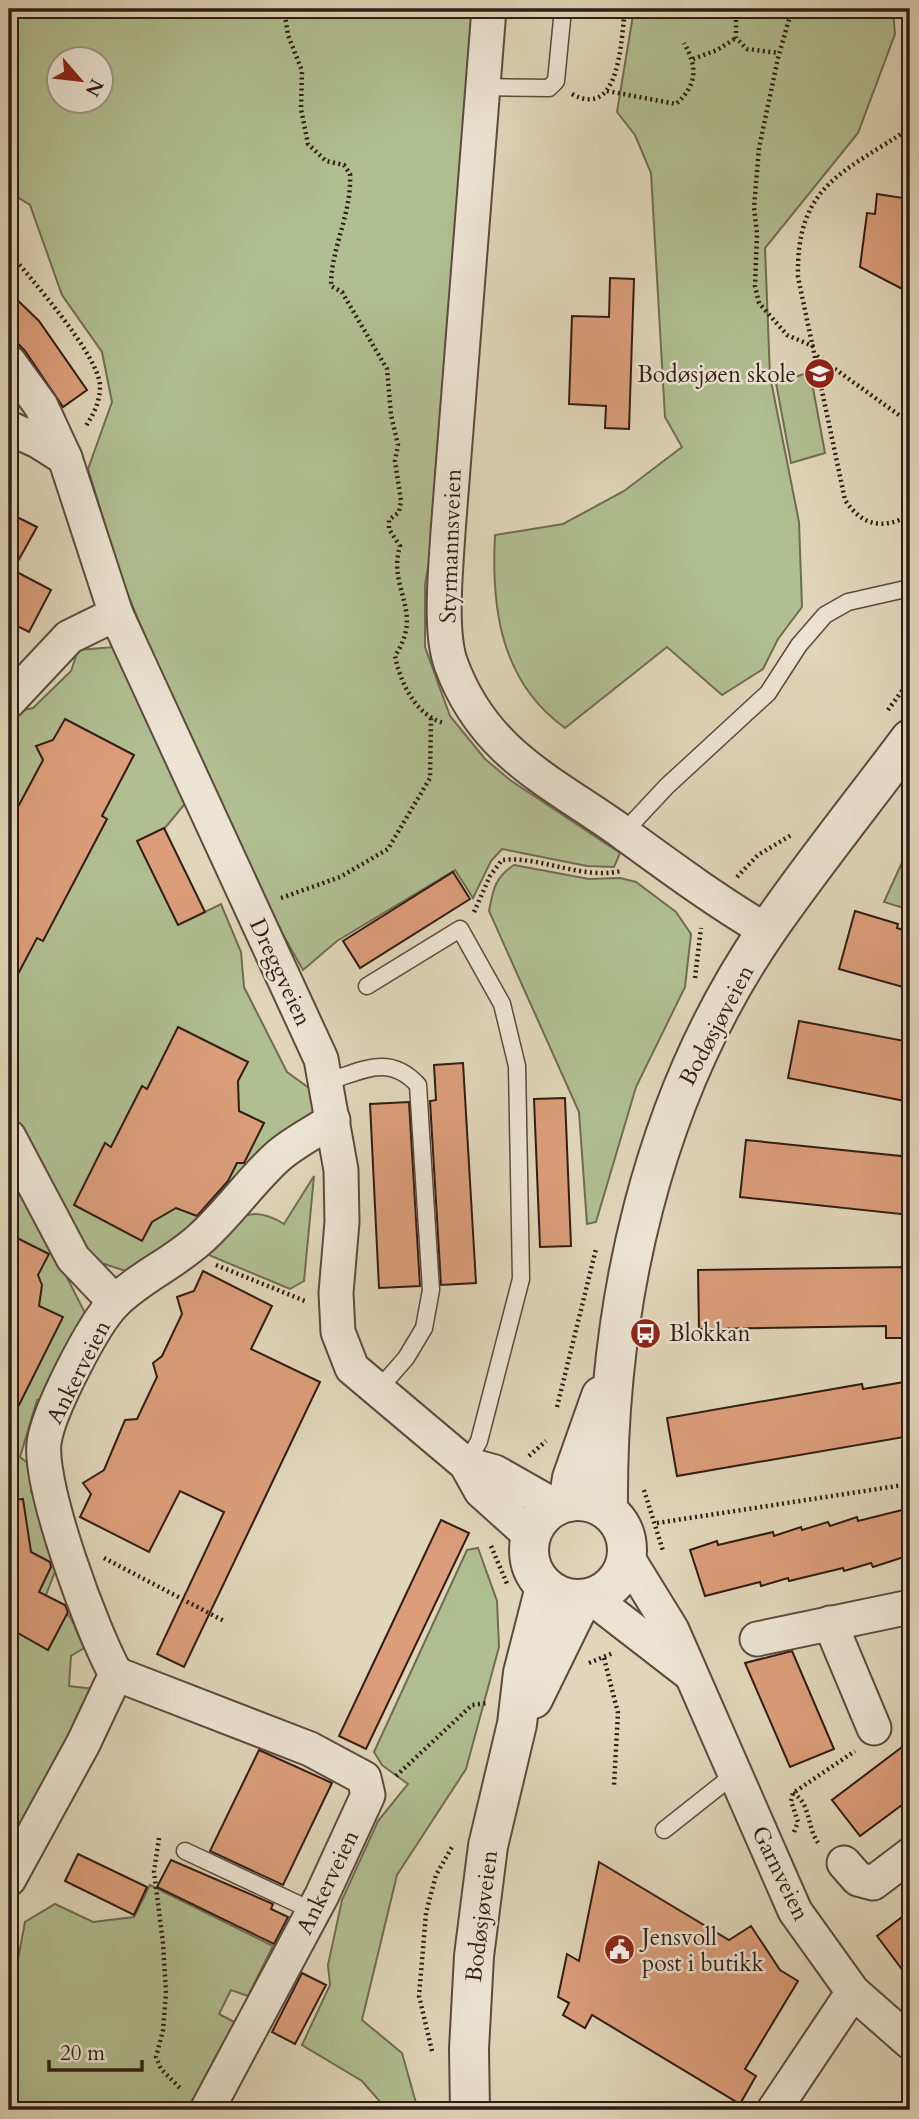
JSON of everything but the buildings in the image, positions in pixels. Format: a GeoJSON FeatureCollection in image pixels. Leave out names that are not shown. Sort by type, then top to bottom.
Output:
{"type":"FeatureCollection","features":[{"type":"Feature","properties":{"kind":"street","name":"Styrmannsveien"},"geometry":{"type":"LineString","coordinates":[[489,9],[444,604],[450,662],[475,713],[522,766],[623,833],[718,902],[767,931]]}},
{"type":"Feature","properties":{"kind":"street","name":"Dreggveien"},"geometry":{"type":"LineString","coordinates":[[9,362],[41,406],[67,463],[116,614],[321,1059],[341,1170],[338,1332],[352,1368],[466,1464],[481,1491],[531,1536]]}},
{"type":"Feature","properties":{"kind":"street"},"geometry":{"type":"LineString","coordinates":[[9,428],[38,440],[67,463]]}},
{"type":"Feature","properties":{"kind":"street"},"geometry":{"type":"LineString","coordinates":[[9,701],[69,637],[116,614]]}},
{"type":"Feature","properties":{"kind":"street","name":"Bodøsjøveien"},"geometry":{"type":"LineString","coordinates":[[531,1536],[536,1524],[562,1504],[615,1354],[647,1189],[664,1136],[689,1074],[767,931],[898,726]]}},
{"type":"Feature","properties":{"kind":"street","name":"Ankerveien"},"geometry":{"type":"LineString","coordinates":[[116,1674],[103,1651],[63,1536],[47,1475],[44,1444],[52,1416],[90,1338],[115,1303],[224,1218],[277,1157],[333,1120]]}},
{"type":"Feature","properties":{"kind":"street"},"geometry":{"type":"LineString","coordinates":[[9,1137],[73,1258],[115,1303]]}},
{"type":"Feature","properties":{"kind":"street","name":"Bodøsjøveien"},"geometry":{"type":"LineString","coordinates":[[608,1511],[615,1354]]}},
{"type":"Feature","properties":{"kind":"street","name":"Dreggveien"},"geometry":{"type":"LineString","coordinates":[[466,1464],[495,1472],[562,1504]]}},
{"type":"Feature","properties":{"kind":"street"},"geometry":{"type":"LineString","coordinates":[[562,1504],[596,1504],[608,1511],[620,1524],[626,1540],[627,1557]]}},
{"type":"Feature","properties":{"kind":"street"},"geometry":{"type":"LineString","coordinates":[[531,1536],[531,1564],[545,1587],[569,1599],[587,1599]]}},
{"type":"Feature","properties":{"kind":"street","name":"Bodøsjøveien"},"geometry":{"type":"LineString","coordinates":[[506,1714],[544,1684],[587,1599],[616,1583],[627,1557]]}},
{"type":"Feature","properties":{"kind":"street","name":"Garnveien"},"geometry":{"type":"LineString","coordinates":[[627,1557],[672,1630],[694,1676],[794,1910],[853,1992],[910,2042]]}},
{"type":"Feature","properties":{"kind":"street","name":"Bodøsjøveien"},"geometry":{"type":"LineString","coordinates":[[470,2110],[469,2049],[474,1956],[506,1714],[523,1673],[545,1587]]}},
{"type":"Feature","properties":{"kind":"street","name":"Garnveien"},"geometry":{"type":"LineString","coordinates":[[587,1599],[694,1676]]}},
{"type":"Feature","properties":{"kind":"street"},"geometry":{"type":"LineString","coordinates":[[757,1639],[910,1607]]}},
{"type":"Feature","properties":{"kind":"street"},"geometry":{"type":"LineString","coordinates":[[830,1623],[874,1728]]}},
{"type":"Feature","properties":{"kind":"street"},"geometry":{"type":"LineString","coordinates":[[9,1879],[83,1744],[116,1674],[310,1749],[364,1778],[369,1786]]}},
{"type":"Feature","properties":{"kind":"street","name":"Ankerveien"},"geometry":{"type":"LineString","coordinates":[[197,2103],[313,1911],[369,1795],[369,1786]]}},
{"type":"Feature","properties":{"kind":"street"},"geometry":{"type":"LineString","coordinates":[[844,1863],[858,1879],[873,1884],[910,1855]]}},
{"type":"Feature","properties":{"kind":"street"},"geometry":{"type":"LineString","coordinates":[[774,2110],[853,1992]]}},
{"type":"Feature","properties":{"kind":"lane"},"geometry":{"type":"LineString","coordinates":[[482,87],[549,88],[556,81],[563,9]]}},
{"type":"Feature","properties":{"kind":"lane"},"geometry":{"type":"LineString","coordinates":[[623,833],[667,786],[768,693],[799,645],[825,615],[848,602],[910,588]]}},
{"type":"Feature","properties":{"kind":"lane"},"geometry":{"type":"LineString","coordinates":[[367,986],[460,929],[502,1004],[517,1066],[521,1279],[479,1441],[466,1464]]}},
{"type":"Feature","properties":{"kind":"lane"},"geometry":{"type":"LineString","coordinates":[[326,1082],[389,1065],[405,1071],[418,1086],[431,1290],[424,1328],[406,1358],[377,1390]]}},
{"type":"Feature","properties":{"kind":"lane"},"geometry":{"type":"LineString","coordinates":[[664,1830],[736,1773]]}},
{"type":"Feature","properties":{"kind":"lane"},"geometry":{"type":"LineString","coordinates":[[185,1851],[313,1911]]}},
{"type":"Feature","properties":{"kind":"path"},"geometry":{"type":"LineString","coordinates":[[284,9],[288,35],[302,71],[301,109],[308,144],[326,160],[344,166],[350,174],[346,221],[331,263],[331,286],[342,292],[387,369],[391,415],[398,445],[395,461],[401,501],[399,512],[389,520],[389,529],[400,546],[396,560],[409,624],[404,641],[395,656],[399,678],[431,718],[443,724],[475,713]]}},
{"type":"Feature","properties":{"kind":"path"},"geometry":{"type":"LineString","coordinates":[[553,84],[578,98],[594,99],[607,91],[612,84],[625,9]]}},
{"type":"Feature","properties":{"kind":"path"},"geometry":{"type":"LineString","coordinates":[[736,9],[736,38],[747,49],[779,53]]}},
{"type":"Feature","properties":{"kind":"path"},"geometry":{"type":"LineString","coordinates":[[792,9],[779,53],[759,148],[754,207],[757,234],[755,286],[759,303],[787,335],[815,347]]}},
{"type":"Feature","properties":{"kind":"path"},"geometry":{"type":"LineString","coordinates":[[693,59],[717,50],[736,38]]}},
{"type":"Feature","properties":{"kind":"path"},"geometry":{"type":"LineString","coordinates":[[607,91],[676,104],[688,93],[695,79],[693,59],[684,43]]}},
{"type":"Feature","properties":{"kind":"path"},"geometry":{"type":"LineString","coordinates":[[910,128],[848,167],[818,194],[803,223],[797,255],[798,277],[815,347],[845,500],[864,522],[883,526],[910,515]]}},
{"type":"Feature","properties":{"kind":"path"},"geometry":{"type":"LineString","coordinates":[[9,252],[70,328],[100,383],[97,408],[67,463]]}},
{"type":"Feature","properties":{"kind":"path"},"geometry":{"type":"LineString","coordinates":[[816,355],[910,423]]}},
{"type":"Feature","properties":{"kind":"path"},"geometry":{"type":"LineString","coordinates":[[898,726],[910,680]]}},
{"type":"Feature","properties":{"kind":"path"},"geometry":{"type":"LineString","coordinates":[[251,909],[341,877],[388,849],[430,778],[431,718]]}},
{"type":"Feature","properties":{"kind":"path"},"geometry":{"type":"LineString","coordinates":[[733,882],[758,855],[795,832]]}},
{"type":"Feature","properties":{"kind":"path"},"geometry":{"type":"LineString","coordinates":[[460,929],[479,905],[490,876],[502,860],[518,859],[588,873],[619,872],[629,865]]}},
{"type":"Feature","properties":{"kind":"path"},"geometry":{"type":"LineString","coordinates":[[185,1251],[310,1303],[337,1308]]}},
{"type":"Feature","properties":{"kind":"path"},"geometry":{"type":"LineString","coordinates":[[640,1480],[657,1523],[666,1563]]}},
{"type":"Feature","properties":{"kind":"path"},"geometry":{"type":"LineString","coordinates":[[657,1523],[910,1484]]}},
{"type":"Feature","properties":{"kind":"path"},"geometry":{"type":"LineString","coordinates":[[63,1536],[184,1603],[224,1621]]}},
{"type":"Feature","properties":{"kind":"path"},"geometry":{"type":"LineString","coordinates":[[584,1664],[604,1658],[620,1649]]}},
{"type":"Feature","properties":{"kind":"path"},"geometry":{"type":"LineString","coordinates":[[604,1658],[618,1713],[614,1785]]}},
{"type":"Feature","properties":{"kind":"path"},"geometry":{"type":"LineString","coordinates":[[369,1786],[395,1777],[472,1705],[480,1702],[506,1714]]}},
{"type":"Feature","properties":{"kind":"path"},"geometry":{"type":"LineString","coordinates":[[786,1837],[796,1831],[798,1822],[791,1801],[793,1793],[869,1742],[874,1728]]}},
{"type":"Feature","properties":{"kind":"path"},"geometry":{"type":"LineString","coordinates":[[793,1793],[802,1799],[815,1840],[844,1863]]}},
{"type":"Feature","properties":{"kind":"path"},"geometry":{"type":"LineString","coordinates":[[159,1838],[154,1872],[166,1993],[163,2030],[156,2057],[161,2069],[197,2103]]}},
{"type":"Feature","properties":{"kind":"green space"},"geometry":{"type":"Polygon","coordinates":[[[9,9],[473,9],[436,520],[425,585],[425,647],[450,716],[485,759],[510,780],[620,853],[614,867],[587,866],[502,849],[491,861],[473,898],[455,870],[337,941],[303,970],[260,894],[177,713],[123,583],[88,469],[112,402],[102,352],[62,295],[30,205],[9,192],[9,9]]]}},
{"type":"Feature","properties":{"kind":"green space"},"geometry":{"type":"Polygon","coordinates":[[[634,9],[893,9],[895,34],[858,133],[765,248],[770,376],[799,522],[802,607],[778,639],[763,669],[722,695],[667,647],[565,728],[543,710],[526,689],[504,642],[495,590],[495,535],[563,524],[624,491],[682,447],[665,417],[651,173],[635,135],[617,112],[634,9]]]}},
{"type":"Feature","properties":{"kind":"green space"},"geometry":{"type":"Polygon","coordinates":[[[810,372],[825,453],[791,463],[776,383],[810,372]]]}},
{"type":"Feature","properties":{"kind":"green space"},"geometry":{"type":"Polygon","coordinates":[[[115,647],[188,800],[165,828],[138,841],[178,925],[221,904],[241,952],[244,987],[287,1072],[316,1093],[317,1099],[313,1113],[222,1210],[129,1272],[95,1261],[73,1244],[9,1119],[9,713],[33,708],[71,671],[78,650],[115,647]]]}},
{"type":"Feature","properties":{"kind":"green space"},"geometry":{"type":"Polygon","coordinates":[[[910,845],[910,910],[884,902],[910,845]]]}},
{"type":"Feature","properties":{"kind":"green space"},"geometry":{"type":"Polygon","coordinates":[[[514,865],[589,879],[620,878],[636,882],[676,912],[691,934],[685,987],[636,1087],[596,1222],[587,1224],[579,1112],[489,911],[496,885],[503,874],[514,865]]]}},
{"type":"Feature","properties":{"kind":"green space"},"geometry":{"type":"Polygon","coordinates":[[[9,1163],[87,1317],[53,1395],[37,1400],[20,1457],[37,1470],[31,1492],[38,1499],[56,1569],[46,1595],[71,1618],[84,1648],[71,1656],[69,1686],[95,1689],[25,1829],[16,1829],[9,1843],[9,1163]]]}},
{"type":"Feature","properties":{"kind":"green space"},"geometry":{"type":"Polygon","coordinates":[[[314,1176],[304,1281],[290,1289],[204,1253],[231,1225],[248,1215],[270,1217],[284,1224],[314,1176]]]}},
{"type":"Feature","properties":{"kind":"green space"},"geometry":{"type":"Polygon","coordinates":[[[478,1548],[497,1601],[499,1647],[466,1769],[397,1875],[362,2020],[402,2053],[418,2110],[380,2110],[383,2105],[362,2081],[302,2045],[330,1985],[328,1965],[342,1900],[378,1821],[408,1784],[382,1765],[374,1752],[467,1550],[478,1548]]]}},
{"type":"Feature","properties":{"kind":"green space"},"geometry":{"type":"Polygon","coordinates":[[[150,1885],[273,1946],[248,1996],[231,1990],[219,2014],[238,2024],[196,2110],[14,2110],[14,1981],[25,1922],[55,1904],[93,1922],[134,1917],[150,1885]]]}},
{"type":"Feature","properties":{"kind":"place","name":"Bodøsjøen skole"},"geometry":{"type":"Point","coordinates":[819,374]}},
{"type":"Feature","properties":{"kind":"place","name":"Blokkan"},"geometry":{"type":"Point","coordinates":[646,1333]}},
{"type":"Feature","properties":{"kind":"place","name":"Jensvoll post i butikk"},"geometry":{"type":"Point","coordinates":[619,1950]}}]}
